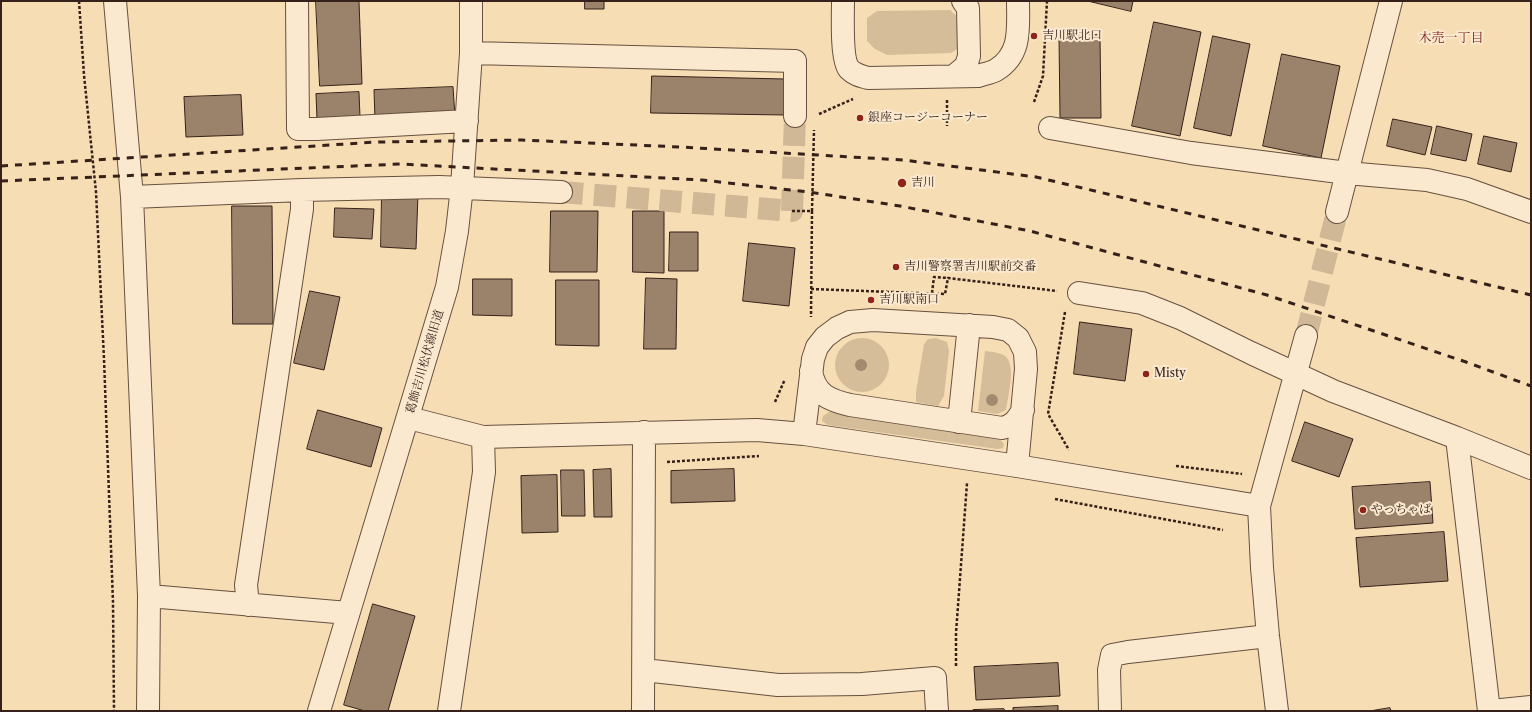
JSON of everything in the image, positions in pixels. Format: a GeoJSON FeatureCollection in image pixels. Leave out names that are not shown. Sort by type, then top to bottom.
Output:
{"type":"FeatureCollection","features":[{"type":"Feature","properties":{"kind":"street"},"geometry":{"type":"LineString","coordinates":[[115,1],[132,197],[149,596],[148,711]]}},
{"type":"Feature","properties":{"kind":"street"},"geometry":{"type":"LineString","coordinates":[[297,1],[298,129],[466,121]]}},
{"type":"Feature","properties":{"kind":"street","name":"葛飾吉川松伏線旧道"},"geometry":{"type":"LineString","coordinates":[[320,711],[348,613],[409,418],[447,287],[457,231],[462,187],[471,53],[471,1]]}},
{"type":"Feature","properties":{"kind":"street"},"geometry":{"type":"LineString","coordinates":[[951,86],[966,66],[969,56],[968,8],[963,1]]}},
{"type":"Feature","properties":{"kind":"street"},"geometry":{"type":"LineString","coordinates":[[846,3],[844,57],[848,67],[856,74],[868,78],[951,86],[995,71],[1009,60],[1015,49],[1018,35],[1018,1]]}},
{"type":"Feature","properties":{"kind":"street"},"geometry":{"type":"LineString","coordinates":[[1337,212],[1391,1]]}},
{"type":"Feature","properties":{"kind":"street"},"geometry":{"type":"LineString","coordinates":[[471,53],[796,61],[808,118]]}},
{"type":"Feature","properties":{"kind":"street"},"geometry":{"type":"LineString","coordinates":[[1050,128],[1191,153],[1347,173],[1427,180],[1467,189],[1531,212]]}},
{"type":"Feature","properties":{"kind":"street"},"geometry":{"type":"LineString","coordinates":[[132,197],[302,190],[462,187],[561,192]]}},
{"type":"Feature","properties":{"kind":"street"},"geometry":{"type":"LineString","coordinates":[[248,605],[246,585],[302,209],[302,190]]}},
{"type":"Feature","properties":{"kind":"street"},"geometry":{"type":"LineString","coordinates":[[1074,293],[1142,302],[1180,318],[1333,391],[1531,468]]}},
{"type":"Feature","properties":{"kind":"street"},"geometry":{"type":"LineString","coordinates":[[804,434],[813,359],[817,347],[825,337],[837,328],[850,322],[873,320],[993,326],[1008,330],[1018,338],[1026,352],[1023,410],[1017,466]]}},
{"type":"Feature","properties":{"kind":"street"},"geometry":{"type":"LineString","coordinates":[[959,422],[969,325]]}},
{"type":"Feature","properties":{"kind":"street"},"geometry":{"type":"LineString","coordinates":[[1277,711],[1268,636],[1258,506],[1306,336]]}},
{"type":"Feature","properties":{"kind":"street"},"geometry":{"type":"LineString","coordinates":[[812,371],[813,382],[824,396],[832,401],[850,405],[1002,428],[1010,426],[1017,421],[1023,410]]}},
{"type":"Feature","properties":{"kind":"street"},"geometry":{"type":"LineString","coordinates":[[409,418],[483,437],[757,430],[804,434],[1017,466],[1258,506]]}},
{"type":"Feature","properties":{"kind":"street"},"geometry":{"type":"LineString","coordinates":[[643,711],[644,432]]}},
{"type":"Feature","properties":{"kind":"street"},"geometry":{"type":"LineString","coordinates":[[449,711],[484,472],[483,437]]}},
{"type":"Feature","properties":{"kind":"street"},"geometry":{"type":"LineString","coordinates":[[1457,438],[1490,711],[1531,707]]}},
{"type":"Feature","properties":{"kind":"street"},"geometry":{"type":"LineString","coordinates":[[149,596],[348,613]]}},
{"type":"Feature","properties":{"kind":"street"},"geometry":{"type":"LineString","coordinates":[[1110,711],[1108,670],[1112,655],[1268,636]]}},
{"type":"Feature","properties":{"kind":"street"},"geometry":{"type":"LineString","coordinates":[[644,670],[778,685],[862,684],[935,678],[937,711]]}},
{"type":"Feature","properties":{"kind":"path"},"geometry":{"type":"LineString","coordinates":[[79,1],[84,75],[96,192],[104,359],[114,711]]}},
{"type":"Feature","properties":{"kind":"path"},"geometry":{"type":"LineString","coordinates":[[1034,102],[1043,76],[1047,1]]}},
{"type":"Feature","properties":{"kind":"path"},"geometry":{"type":"LineString","coordinates":[[948,126],[951,86]]}},
{"type":"Feature","properties":{"kind":"path"},"geometry":{"type":"LineString","coordinates":[[808,324],[811,317],[812,211],[808,118],[856,98]]}},
{"type":"Feature","properties":{"kind":"path"},"geometry":{"type":"LineString","coordinates":[[792,210],[812,211]]}},
{"type":"Feature","properties":{"kind":"path"},"geometry":{"type":"LineString","coordinates":[[932,293],[934,277],[1074,293],[1048,414],[1070,452]]}},
{"type":"Feature","properties":{"kind":"path"},"geometry":{"type":"LineString","coordinates":[[811,289],[945,294],[948,278]]}},
{"type":"Feature","properties":{"kind":"path"},"geometry":{"type":"LineString","coordinates":[[775,402],[787,374]]}},
{"type":"Feature","properties":{"kind":"path"},"geometry":{"type":"LineString","coordinates":[[662,462],[763,456]]}},
{"type":"Feature","properties":{"kind":"path"},"geometry":{"type":"LineString","coordinates":[[1172,465],[1242,474]]}},
{"type":"Feature","properties":{"kind":"path"},"geometry":{"type":"LineString","coordinates":[[959,482],[975,484]]}},
{"type":"Feature","properties":{"kind":"path"},"geometry":{"type":"LineString","coordinates":[[955,673],[957,659],[956,633],[967,483]]}},
{"type":"Feature","properties":{"kind":"path"},"geometry":{"type":"LineString","coordinates":[[1052,498],[1224,530]]}},
{"type":"Feature","properties":{"kind":"shaded area"},"geometry":{"type":"Polygon","coordinates":[[[950,10],[960,19],[960,47],[951,53],[887,55],[875,49],[867,41],[867,18],[877,11],[950,10]]]}},
{"type":"Feature","properties":{"kind":"shaded area"},"geometry":{"type":"Polygon","coordinates":[[[862,338],[872,340],[881,346],[887,355],[889,365],[887,375],[881,384],[872,390],[862,392],[852,390],[843,384],[837,375],[835,365],[837,355],[843,346],[852,340],[862,338]]]}},
{"type":"Feature","properties":{"kind":"shaded area"},"geometry":{"type":"Polygon","coordinates":[[[936,338],[947,342],[949,351],[944,396],[938,406],[916,402],[916,392],[924,344],[928,339],[936,338]]]}},
{"type":"Feature","properties":{"kind":"shaded area"},"geometry":{"type":"Polygon","coordinates":[[[985,351],[996,352],[1004,355],[1009,362],[1011,374],[1006,410],[997,414],[978,411],[985,351]]]}},
{"type":"Feature","properties":{"kind":"shaded area"},"geometry":{"type":"Polygon","coordinates":[[[829,412],[844,412],[998,437],[1004,444],[1003,448],[997,449],[828,425],[822,421],[823,416],[829,412]]]}},
{"type":"Feature","properties":{"kind":"building"},"geometry":{"type":"Polygon","coordinates":[[[316,1],[359,1],[362,84],[320,86],[316,1]]]}},
{"type":"Feature","properties":{"kind":"building"},"geometry":{"type":"Polygon","coordinates":[[[585,1],[604,1],[604,9],[585,9],[585,1]]]}},
{"type":"Feature","properties":{"kind":"building"},"geometry":{"type":"Polygon","coordinates":[[[1088,1],[1133,1],[1131,11],[1088,1]]]}},
{"type":"Feature","properties":{"kind":"building"},"geometry":{"type":"Polygon","coordinates":[[[1154,22],[1201,32],[1180,136],[1132,126],[1154,22]]]}},
{"type":"Feature","properties":{"kind":"building"},"geometry":{"type":"Polygon","coordinates":[[[1100,35],[1101,118],[1060,118],[1059,36],[1100,35]]]}},
{"type":"Feature","properties":{"kind":"building"},"geometry":{"type":"Polygon","coordinates":[[[1213,36],[1250,44],[1231,136],[1194,128],[1213,36]]]}},
{"type":"Feature","properties":{"kind":"building"},"geometry":{"type":"Polygon","coordinates":[[[1282,54],[1340,66],[1321,158],[1263,146],[1282,54]]]}},
{"type":"Feature","properties":{"kind":"building"},"geometry":{"type":"Polygon","coordinates":[[[652,76],[785,79],[785,115],[651,113],[652,76]]]}},
{"type":"Feature","properties":{"kind":"building"},"geometry":{"type":"Polygon","coordinates":[[[453,87],[455,117],[375,120],[374,90],[453,87]]]}},
{"type":"Feature","properties":{"kind":"building"},"geometry":{"type":"Polygon","coordinates":[[[359,92],[360,117],[317,119],[316,94],[359,92]]]}},
{"type":"Feature","properties":{"kind":"building"},"geometry":{"type":"Polygon","coordinates":[[[241,95],[243,135],[186,137],[184,97],[241,95]]]}},
{"type":"Feature","properties":{"kind":"building"},"geometry":{"type":"Polygon","coordinates":[[[1393,119],[1432,127],[1425,155],[1387,146],[1393,119]]]}},
{"type":"Feature","properties":{"kind":"building"},"geometry":{"type":"Polygon","coordinates":[[[1437,126],[1472,134],[1466,161],[1431,154],[1437,126]]]}},
{"type":"Feature","properties":{"kind":"building"},"geometry":{"type":"Polygon","coordinates":[[[1484,136],[1517,143],[1511,172],[1478,164],[1484,136]]]}},
{"type":"Feature","properties":{"kind":"building"},"geometry":{"type":"Polygon","coordinates":[[[382,193],[418,194],[416,249],[381,247],[382,193]]]}},
{"type":"Feature","properties":{"kind":"building"},"geometry":{"type":"Polygon","coordinates":[[[232,206],[272,206],[273,324],[233,324],[232,206]]]}},
{"type":"Feature","properties":{"kind":"building"},"geometry":{"type":"Polygon","coordinates":[[[335,208],[374,209],[372,239],[334,237],[335,208]]]}},
{"type":"Feature","properties":{"kind":"building"},"geometry":{"type":"Polygon","coordinates":[[[551,211],[598,211],[597,272],[550,272],[551,211]]]}},
{"type":"Feature","properties":{"kind":"building"},"geometry":{"type":"Polygon","coordinates":[[[633,211],[664,211],[664,273],[633,272],[633,211]]]}},
{"type":"Feature","properties":{"kind":"building"},"geometry":{"type":"Polygon","coordinates":[[[670,232],[698,232],[698,271],[669,271],[670,232]]]}},
{"type":"Feature","properties":{"kind":"building"},"geometry":{"type":"Polygon","coordinates":[[[749,243],[795,248],[789,306],[743,301],[749,243]]]}},
{"type":"Feature","properties":{"kind":"building"},"geometry":{"type":"Polygon","coordinates":[[[646,278],[677,279],[676,349],[644,349],[646,278]]]}},
{"type":"Feature","properties":{"kind":"building"},"geometry":{"type":"Polygon","coordinates":[[[473,279],[512,279],[512,316],[473,315],[473,279]]]}},
{"type":"Feature","properties":{"kind":"building"},"geometry":{"type":"Polygon","coordinates":[[[556,280],[599,280],[599,346],[556,345],[556,280]]]}},
{"type":"Feature","properties":{"kind":"building"},"geometry":{"type":"Polygon","coordinates":[[[310,291],[340,297],[324,370],[294,363],[310,291]]]}},
{"type":"Feature","properties":{"kind":"building"},"geometry":{"type":"Polygon","coordinates":[[[1080,322],[1132,329],[1125,381],[1074,374],[1080,322]]]}},
{"type":"Feature","properties":{"kind":"building"},"geometry":{"type":"Polygon","coordinates":[[[318,410],[382,428],[371,467],[307,449],[318,410]]]}},
{"type":"Feature","properties":{"kind":"building"},"geometry":{"type":"Polygon","coordinates":[[[1305,422],[1353,439],[1339,477],[1292,461],[1305,422]]]}},
{"type":"Feature","properties":{"kind":"building"},"geometry":{"type":"Polygon","coordinates":[[[611,469],[612,517],[594,517],[593,470],[611,469]]]}},
{"type":"Feature","properties":{"kind":"building"},"geometry":{"type":"Polygon","coordinates":[[[734,469],[735,501],[671,503],[671,471],[734,469]]]}},
{"type":"Feature","properties":{"kind":"building"},"geometry":{"type":"Polygon","coordinates":[[[561,470],[584,470],[585,516],[562,516],[561,470]]]}},
{"type":"Feature","properties":{"kind":"building"},"geometry":{"type":"Polygon","coordinates":[[[557,475],[558,532],[522,533],[521,476],[557,475]]]}},
{"type":"Feature","properties":{"kind":"building"},"geometry":{"type":"Polygon","coordinates":[[[1430,482],[1433,523],[1355,529],[1352,487],[1430,482]]]}},
{"type":"Feature","properties":{"kind":"building"},"geometry":{"type":"Polygon","coordinates":[[[1444,532],[1448,581],[1360,587],[1356,538],[1444,532]]]}},
{"type":"Feature","properties":{"kind":"building"},"geometry":{"type":"Polygon","coordinates":[[[373,604],[415,616],[388,711],[365,711],[344,705],[373,604]]]}},
{"type":"Feature","properties":{"kind":"building"},"geometry":{"type":"Polygon","coordinates":[[[1058,663],[1060,696],[976,700],[974,667],[1058,663]]]}},
{"type":"Feature","properties":{"kind":"building"},"geometry":{"type":"Polygon","coordinates":[[[1058,706],[1058,711],[1013,711],[1013,708],[1058,706]]]}},
{"type":"Feature","properties":{"kind":"building"},"geometry":{"type":"Polygon","coordinates":[[[1390,708],[1391,711],[1370,711],[1390,708]]]}},
{"type":"Feature","properties":{"kind":"building"},"geometry":{"type":"Polygon","coordinates":[[[1004,709],[1005,711],[973,711],[973,710],[1004,709]]]}},
{"type":"Feature","properties":{"kind":"tunnel"},"geometry":{"type":"LineString","coordinates":[[561,192],[792,211],[795,116]]}},
{"type":"Feature","properties":{"kind":"tunnel"},"geometry":{"type":"LineString","coordinates":[[1306,336],[1337,212]]}},
{"type":"Feature","properties":{"kind":"railway"},"geometry":{"type":"LineString","coordinates":[[1,166],[377,142],[522,140],[680,147],[903,160],[1036,177],[1531,295]]}},
{"type":"Feature","properties":{"kind":"railway"},"geometry":{"type":"LineString","coordinates":[[1,181],[401,164],[702,180],[809,192],[900,206],[1030,231],[1267,295],[1466,362],[1531,386]]}},
{"type":"Feature","properties":{"kind":"place","name":"吉川駅北口"},"geometry":{"type":"Point","coordinates":[1034,36]}},
{"type":"Feature","properties":{"kind":"place","name":"銀座コージーコーナー"},"geometry":{"type":"Point","coordinates":[860,118]}},
{"type":"Feature","properties":{"kind":"place","name":"吉川"},"geometry":{"type":"Point","coordinates":[902,183]}},
{"type":"Feature","properties":{"kind":"place","name":"吉川警察署吉川駅前交番"},"geometry":{"type":"Point","coordinates":[896,267]}},
{"type":"Feature","properties":{"kind":"place","name":"吉川駅南口"},"geometry":{"type":"Point","coordinates":[871,300]}},
{"type":"Feature","properties":{"kind":"place","name":"Misty"},"geometry":{"type":"Point","coordinates":[1146,374]}},
{"type":"Feature","properties":{"kind":"place","name":"やっちゃば"},"geometry":{"type":"Point","coordinates":[1363,510]}},
{"type":"Feature","properties":{"kind":"district","name":"木売一丁目"},"geometry":{"type":"Point","coordinates":[1451,38]}}]}
